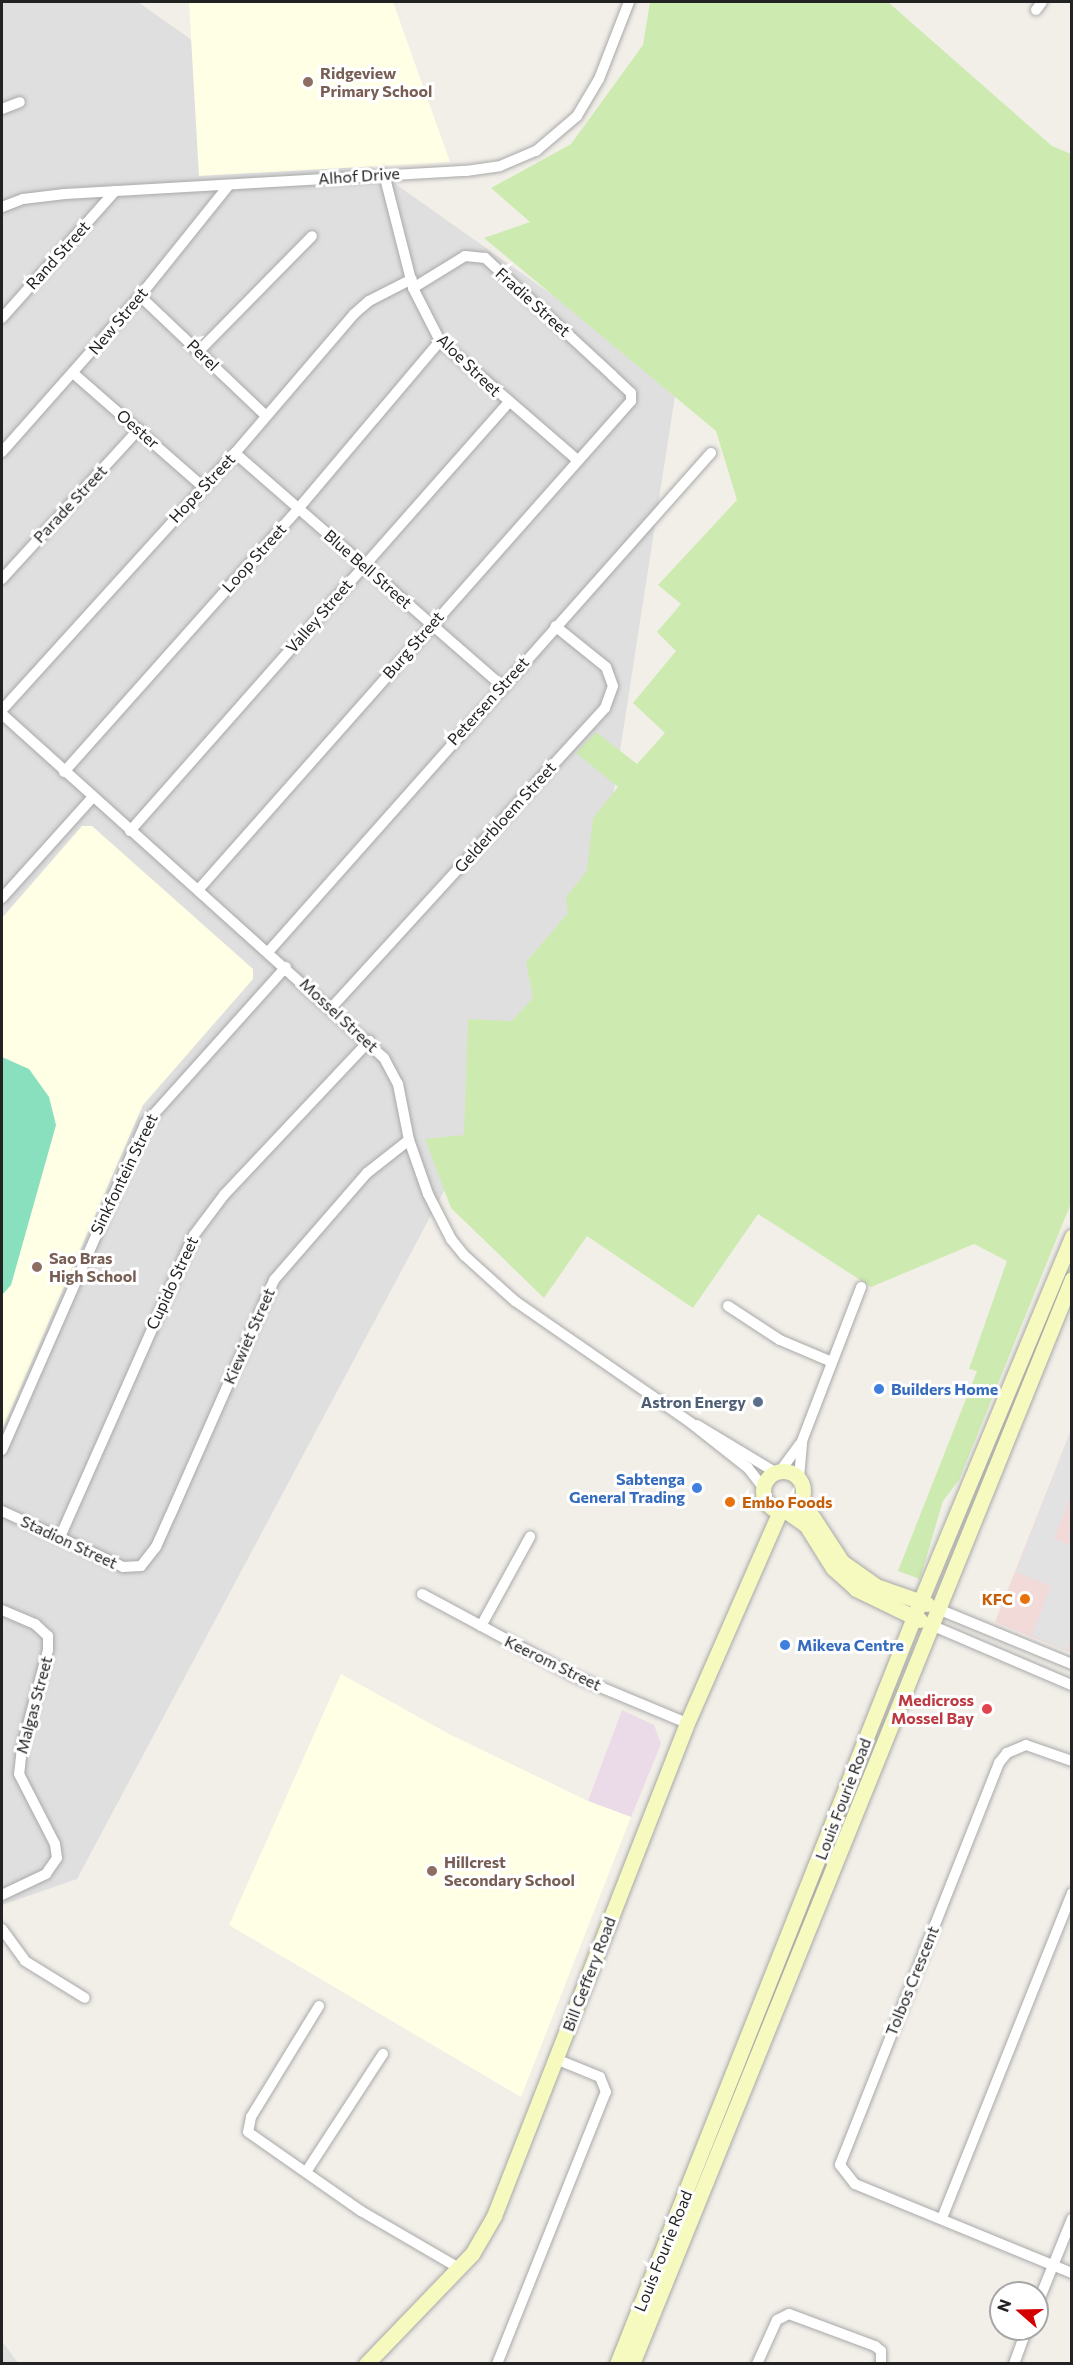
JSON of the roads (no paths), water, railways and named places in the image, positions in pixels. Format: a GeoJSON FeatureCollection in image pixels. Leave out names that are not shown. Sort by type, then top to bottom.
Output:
{"type":"FeatureCollection","features":[{"type":"Feature","properties":{"kind":"main road","name":"Louis Fourie Road"},"geometry":{"type":"LineString","coordinates":[[617,2364],[913,1618],[1071,1236]]}},
{"type":"Feature","properties":{"kind":"main road","name":"Louis Fourie Road"},"geometry":{"type":"LineString","coordinates":[[632,2364],[1071,1278]]}},
{"type":"Feature","properties":{"kind":"main road"},"geometry":{"type":"LineString","coordinates":[[932,1625],[913,1618],[856,1589],[834,1568],[806,1525],[779,1509],[763,1487],[778,1471],[799,1478],[801,1499],[842,1562],[876,1586],[938,1609]]}},
{"type":"Feature","properties":{"kind":"main road"},"geometry":{"type":"LineString","coordinates":[[779,1509],[801,1499]]}},
{"type":"Feature","properties":{"kind":"main road","name":"Bill Geffery Road"},"geometry":{"type":"LineString","coordinates":[[366,2364],[459,2268],[481,2241],[494,2216],[687,1723],[779,1509]]}},
{"type":"Feature","properties":{"kind":"street","name":"Alhof Drive"},"geometry":{"type":"LineString","coordinates":[[2,207],[23,199],[115,191],[466,171],[500,165],[536,151],[563,131],[591,96],[629,2]]}},
{"type":"Feature","properties":{"kind":"street"},"geometry":{"type":"LineString","coordinates":[[2,109],[20,102]]}},
{"type":"Feature","properties":{"kind":"street","name":"Aloe Street"},"geometry":{"type":"LineString","coordinates":[[384,174],[413,283],[440,341],[576,459]]}},
{"type":"Feature","properties":{"kind":"street","name":"New Street"},"geometry":{"type":"LineString","coordinates":[[2,452],[140,296],[229,185]]}},
{"type":"Feature","properties":{"kind":"street","name":"Rand Street"},"geometry":{"type":"LineString","coordinates":[[2,318],[115,191]]}},
{"type":"Feature","properties":{"kind":"street"},"geometry":{"type":"LineString","coordinates":[[199,351],[312,236]]}},
{"type":"Feature","properties":{"kind":"street","name":"Fradie Street"},"geometry":{"type":"LineString","coordinates":[[413,283],[465,256],[485,258],[631,393],[629,404]]}},
{"type":"Feature","properties":{"kind":"street","name":"Hope Street"},"geometry":{"type":"LineString","coordinates":[[2,712],[235,453],[354,314],[369,301],[413,283]]}},
{"type":"Feature","properties":{"kind":"street","name":"Perel"},"geometry":{"type":"LineString","coordinates":[[140,296],[266,416]]}},
{"type":"Feature","properties":{"kind":"street","name":"Loop Street"},"geometry":{"type":"LineString","coordinates":[[64,772],[298,509],[440,341]]}},
{"type":"Feature","properties":{"kind":"street","name":"Oester"},"geometry":{"type":"LineString","coordinates":[[74,373],[203,487]]}},
{"type":"Feature","properties":{"kind":"street","name":"Valley Street"},"geometry":{"type":"LineString","coordinates":[[130,831],[509,402]]}},
{"type":"Feature","properties":{"kind":"street","name":"Burg Street"},"geometry":{"type":"LineString","coordinates":[[200,889],[576,459],[629,404]]}},
{"type":"Feature","properties":{"kind":"street","name":"Parade Street"},"geometry":{"type":"LineString","coordinates":[[2,579],[139,429]]}},
{"type":"Feature","properties":{"kind":"street","name":"Blue Bell Street"},"geometry":{"type":"LineString","coordinates":[[235,453],[501,685]]}},
{"type":"Feature","properties":{"kind":"street","name":"Petersen Street"},"geometry":{"type":"LineString","coordinates":[[269,951],[501,685],[711,453]]}},
{"type":"Feature","properties":{"kind":"street","name":"Gelderbloem Street"},"geometry":{"type":"LineString","coordinates":[[332,1007],[605,708],[613,686],[606,667],[555,626]]}},
{"type":"Feature","properties":{"kind":"street","name":"Mossel Street"},"geometry":{"type":"LineString","coordinates":[[2,712],[92,798],[200,889],[369,1041],[392,1069],[410,1140],[433,1203],[451,1239],[465,1256],[515,1301],[691,1423]]}},
{"type":"Feature","properties":{"kind":"street"},"geometry":{"type":"LineString","coordinates":[[2,898],[92,798]]}},
{"type":"Feature","properties":{"kind":"street","name":"Sinkfontein Street"},"geometry":{"type":"LineString","coordinates":[[2,1450],[148,1119],[286,967]]}},
{"type":"Feature","properties":{"kind":"street","name":"Cupido Street"},"geometry":{"type":"LineString","coordinates":[[60,1537],[194,1235],[224,1195],[369,1041]]}},
{"type":"Feature","properties":{"kind":"street","name":"Kiewiet Street"},"geometry":{"type":"LineString","coordinates":[[139,1567],[156,1547],[274,1280],[367,1173],[410,1140]]}},
{"type":"Feature","properties":{"kind":"street"},"geometry":{"type":"LineString","coordinates":[[799,1478],[802,1441],[861,1287]]}},
{"type":"Feature","properties":{"kind":"street"},"geometry":{"type":"LineString","coordinates":[[728,1306],[780,1340],[832,1362]]}},
{"type":"Feature","properties":{"kind":"street"},"geometry":{"type":"LineString","coordinates":[[691,1423],[778,1471],[802,1441]]}},
{"type":"Feature","properties":{"kind":"street"},"geometry":{"type":"LineString","coordinates":[[691,1423],[748,1468],[763,1487]]}},
{"type":"Feature","properties":{"kind":"street","name":"Stadion Street"},"geometry":{"type":"LineString","coordinates":[[2,1511],[123,1567],[139,1567]]}},
{"type":"Feature","properties":{"kind":"street"},"geometry":{"type":"LineString","coordinates":[[481,1626],[530,1537]]}},
{"type":"Feature","properties":{"kind":"street","name":"Keerom Street"},"geometry":{"type":"LineString","coordinates":[[422,1594],[574,1676],[687,1723]]}},
{"type":"Feature","properties":{"kind":"street"},"geometry":{"type":"LineString","coordinates":[[938,1609],[1071,1664]]}},
{"type":"Feature","properties":{"kind":"street","name":"Malgas Street"},"geometry":{"type":"LineString","coordinates":[[2,1610],[35,1624],[48,1636],[48,1650],[22,1747],[19,1774],[55,1844],[57,1858],[46,1874],[2,1895]]}},
{"type":"Feature","properties":{"kind":"street"},"geometry":{"type":"LineString","coordinates":[[932,1625],[1071,1685]]}},
{"type":"Feature","properties":{"kind":"street","name":"Tolbos Crescent"},"geometry":{"type":"LineString","coordinates":[[1071,1761],[1026,1745],[1007,1753],[999,1763],[844,2149],[840,2165],[849,2179],[1071,2273]]}},
{"type":"Feature","properties":{"kind":"street"},"geometry":{"type":"LineString","coordinates":[[942,2218],[1071,1893]]}},
{"type":"Feature","properties":{"kind":"street"},"geometry":{"type":"LineString","coordinates":[[2,1929],[25,1961],[85,1998]]}},
{"type":"Feature","properties":{"kind":"street"},"geometry":{"type":"LineString","coordinates":[[319,2006],[248,2126],[251,2137],[362,2211],[459,2268]]}},
{"type":"Feature","properties":{"kind":"street"},"geometry":{"type":"LineString","coordinates":[[306,2172],[383,2054]]}},
{"type":"Feature","properties":{"kind":"street"},"geometry":{"type":"LineString","coordinates":[[496,2364],[606,2092],[600,2077],[556,2059]]}},
{"type":"Feature","properties":{"kind":"street"},"geometry":{"type":"LineString","coordinates":[[1047,2281],[1071,2220]]}},
{"type":"Feature","properties":{"kind":"street"},"geometry":{"type":"LineString","coordinates":[[757,2364],[777,2320],[789,2314],[875,2346],[881,2351],[881,2364]]}},
{"type":"Feature","properties":{"kind":"street"},"geometry":{"type":"LineString","coordinates":[[1014,2364],[1023,2341]]}},
{"type":"Feature","properties":{"kind":"place","name":"Ridgeview Primary School"},"geometry":{"type":"Point","coordinates":[308,82]}},
{"type":"Feature","properties":{"kind":"place","name":"Sao Bras High School"},"geometry":{"type":"Point","coordinates":[37,1267]}},
{"type":"Feature","properties":{"kind":"place","name":"Builders Home"},"geometry":{"type":"Point","coordinates":[879,1389]}},
{"type":"Feature","properties":{"kind":"place","name":"Astron Energy"},"geometry":{"type":"Point","coordinates":[758,1402]}},
{"type":"Feature","properties":{"kind":"place","name":"Sabtenga General Trading"},"geometry":{"type":"Point","coordinates":[697,1488]}},
{"type":"Feature","properties":{"kind":"place","name":"Embo Foods"},"geometry":{"type":"Point","coordinates":[730,1502]}},
{"type":"Feature","properties":{"kind":"place","name":"KFC"},"geometry":{"type":"Point","coordinates":[1025,1599]}},
{"type":"Feature","properties":{"kind":"place","name":"Mikeva Centre"},"geometry":{"type":"Point","coordinates":[785,1645]}},
{"type":"Feature","properties":{"kind":"place","name":"Medicross Mossel Bay"},"geometry":{"type":"Point","coordinates":[987,1709]}},
{"type":"Feature","properties":{"kind":"place","name":"Hillcrest Secondary School"},"geometry":{"type":"Point","coordinates":[432,1871]}}]}
